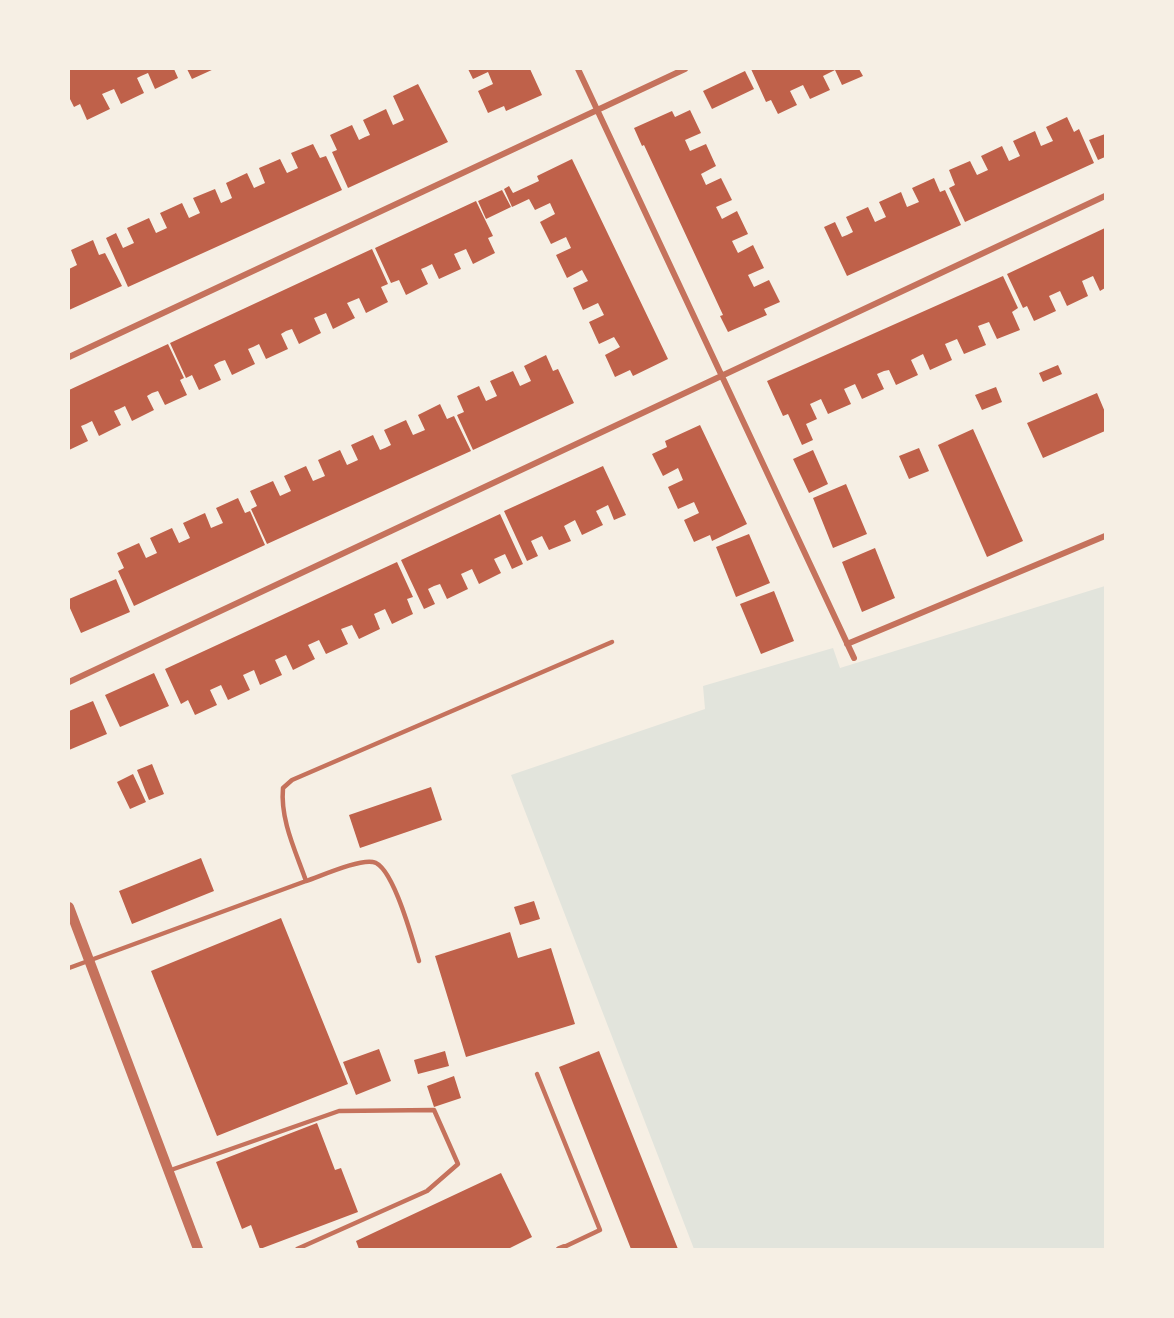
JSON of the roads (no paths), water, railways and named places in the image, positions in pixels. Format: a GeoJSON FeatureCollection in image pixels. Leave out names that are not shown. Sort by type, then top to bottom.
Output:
{"type":"FeatureCollection","features":[{"type":"Feature","properties":{"kind":"street"},"geometry":{"type":"LineString","coordinates":[[578,69],[854,658]]}},
{"type":"Feature","properties":{"kind":"street"},"geometry":{"type":"LineString","coordinates":[[69,357],[685,69]]}},
{"type":"Feature","properties":{"kind":"street"},"geometry":{"type":"LineString","coordinates":[[69,682],[722,378],[1105,196]]}},
{"type":"Feature","properties":{"kind":"street"},"geometry":{"type":"LineString","coordinates":[[848,644],[1105,536]]}},
{"type":"Feature","properties":{"kind":"street"},"geometry":{"type":"LineString","coordinates":[[69,907],[198,1249]]}},
{"type":"Feature","properties":{"kind":"lane"},"geometry":{"type":"LineString","coordinates":[[306,881],[286,826],[282,801],[283,788],[292,780],[612,642]]}},
{"type":"Feature","properties":{"kind":"lane"},"geometry":{"type":"LineString","coordinates":[[69,968],[306,881],[367,862],[382,866],[390,878],[419,961]]}},
{"type":"Feature","properties":{"kind":"lane"},"geometry":{"type":"LineString","coordinates":[[537,1074],[600,1230],[561,1248]]}},
{"type":"Feature","properties":{"kind":"lane"},"geometry":{"type":"LineString","coordinates":[[168,1171],[339,1111],[434,1110],[458,1164],[427,1191],[297,1249]]}}]}
